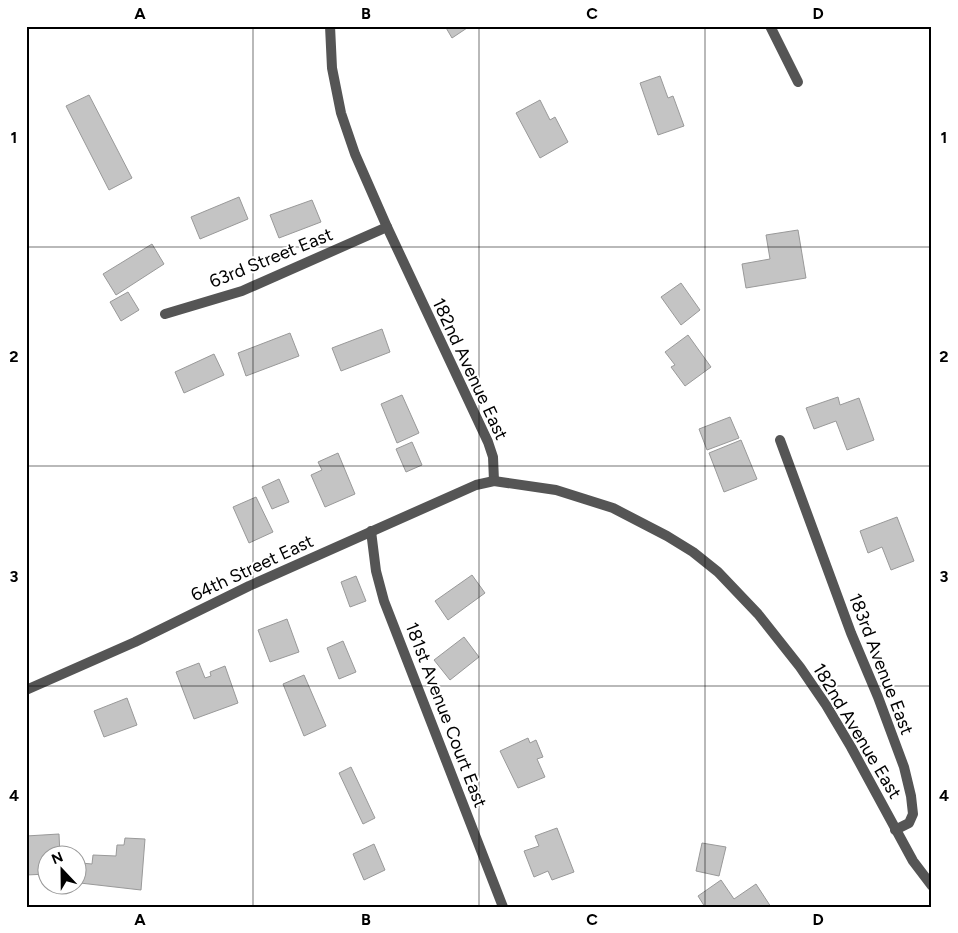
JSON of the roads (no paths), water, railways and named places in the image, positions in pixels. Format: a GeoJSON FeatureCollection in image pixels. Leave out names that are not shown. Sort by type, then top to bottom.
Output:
{"type":"FeatureCollection","features":[{"type":"Feature","properties":{"kind":"street","name":"182nd Avenue East"},"geometry":{"type":"LineString","coordinates":[[330,26],[332,68],[341,113],[355,154],[387,228],[488,442],[493,458],[494,481],[556,490],[613,508],[668,536],[693,552],[718,572],[758,614],[800,667],[851,747],[895,830]]}},
{"type":"Feature","properties":{"kind":"street"},"geometry":{"type":"LineString","coordinates":[[770,26],[798,82]]}},
{"type":"Feature","properties":{"kind":"street","name":"63rd Street East"},"geometry":{"type":"LineString","coordinates":[[165,314],[242,291],[387,228]]}},
{"type":"Feature","properties":{"kind":"street","name":"183rd Avenue East"},"geometry":{"type":"LineString","coordinates":[[780,440],[851,633],[878,697],[904,767],[913,814],[909,823],[895,830]]}},
{"type":"Feature","properties":{"kind":"street","name":"64th Street East"},"geometry":{"type":"LineString","coordinates":[[26,690],[135,642],[249,586],[453,494],[494,481]]}},
{"type":"Feature","properties":{"kind":"street","name":"181st Avenue Court East"},"geometry":{"type":"LineString","coordinates":[[371,531],[376,571],[384,601],[502,907]]}},
{"type":"Feature","properties":{"kind":"street"},"geometry":{"type":"LineString","coordinates":[[895,830],[913,861],[932,886]]}}]}
